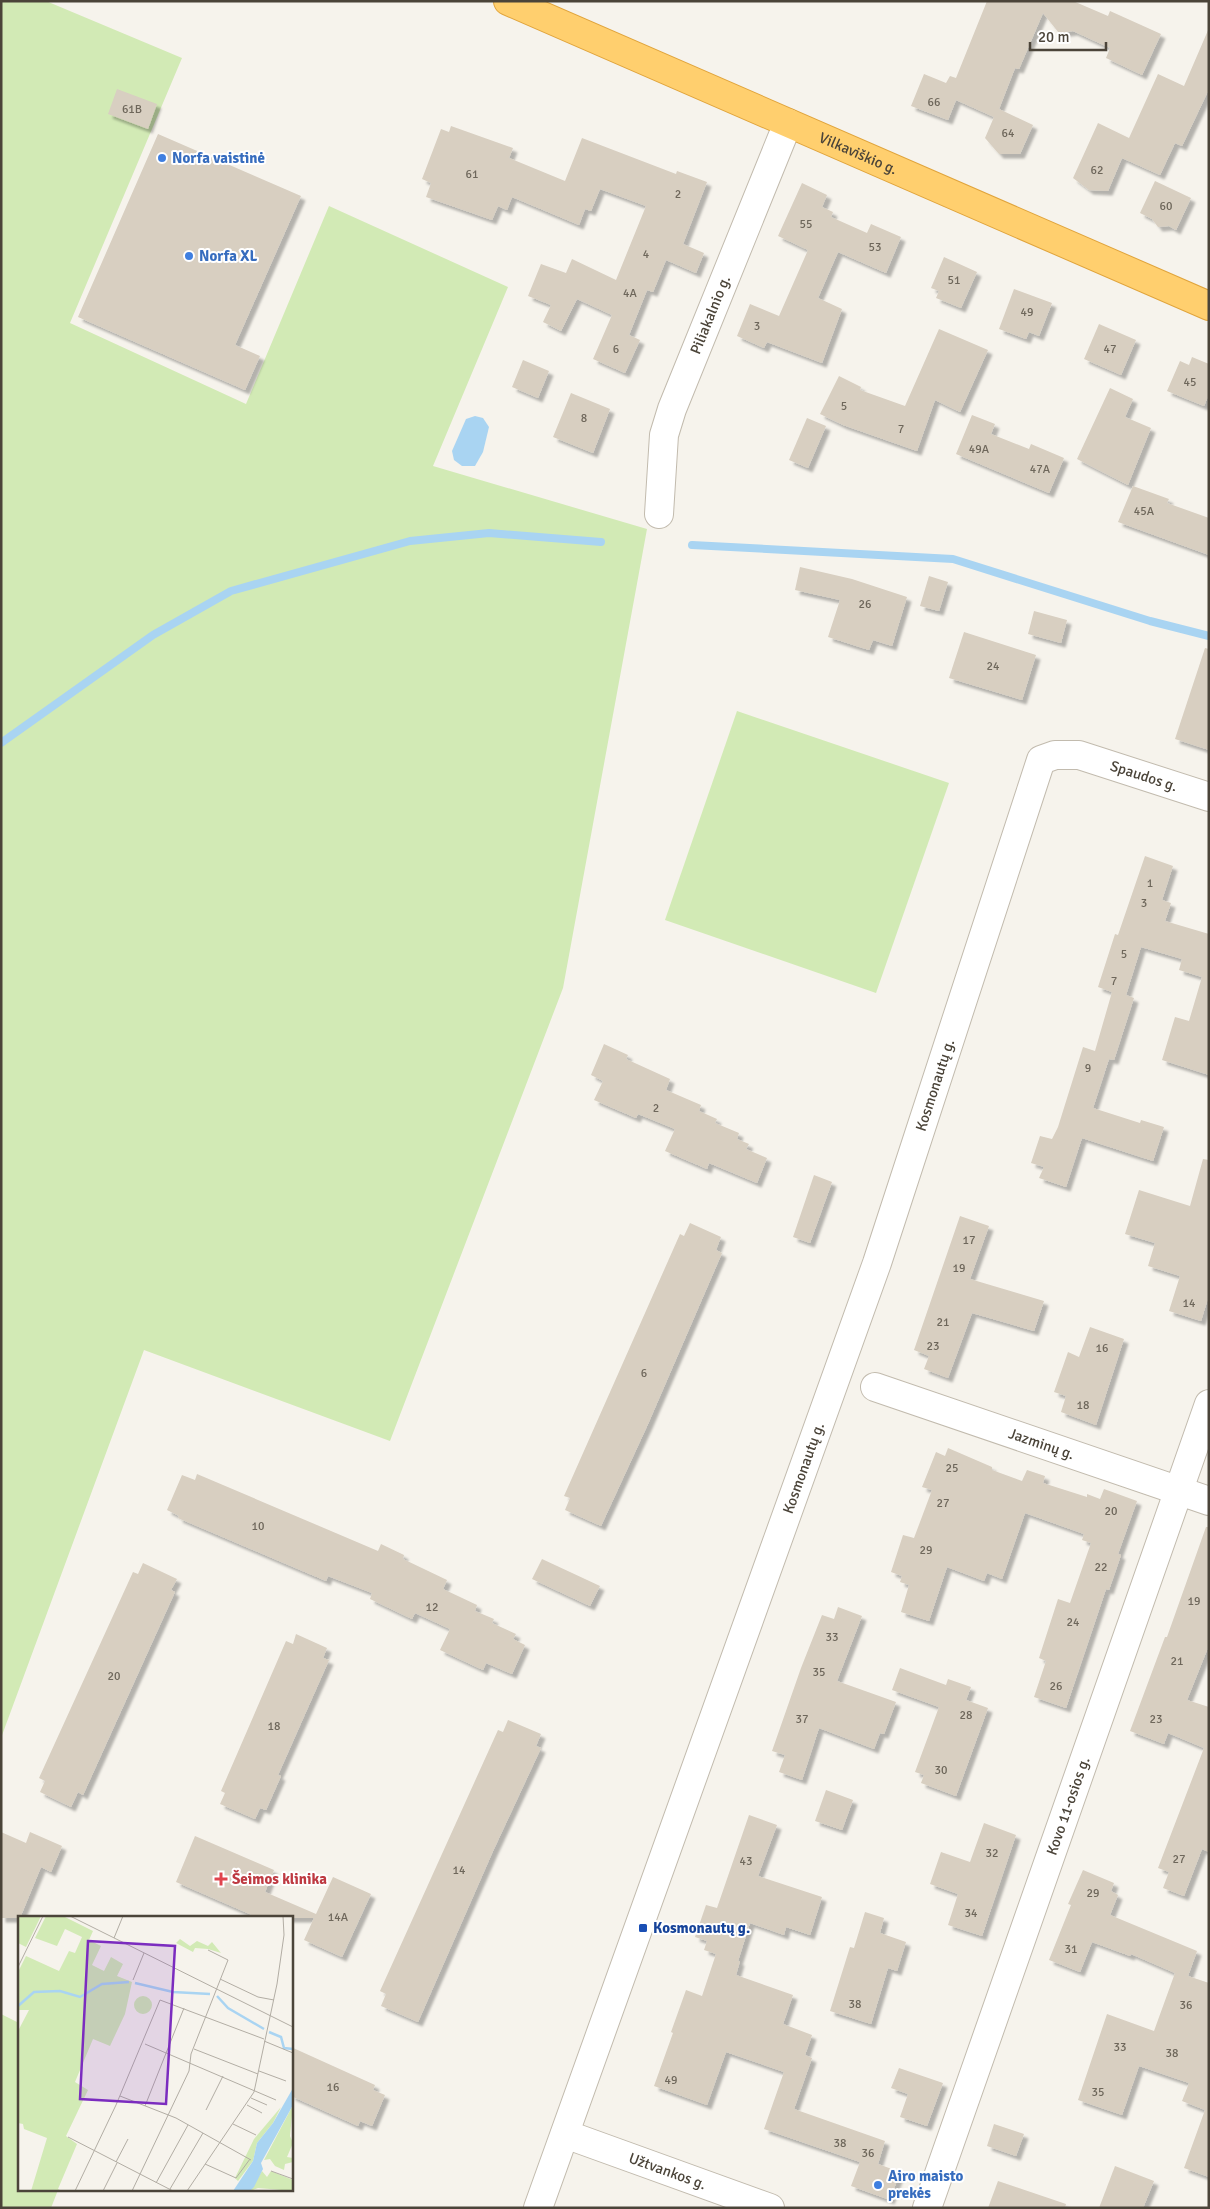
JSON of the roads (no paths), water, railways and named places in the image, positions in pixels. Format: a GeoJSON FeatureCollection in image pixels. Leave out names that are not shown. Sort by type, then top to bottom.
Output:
{"type":"FeatureCollection","features":[{"type":"Feature","properties":{"kind":"highway","name":"Vilkaviškio g."},"geometry":{"type":"LineString","coordinates":[[508,1],[1209,306]]}},
{"type":"Feature","properties":{"kind":"street","name":"Piliakalnio g."},"geometry":{"type":"LineString","coordinates":[[659,514],[660,464],[664,435],[672,409],[788,123]]}},
{"type":"Feature","properties":{"kind":"street","name":"Kosmonautų g."},"geometry":{"type":"LineString","coordinates":[[538,2208],[877,1263],[1041,760],[1055,754],[1079,754]]}},
{"type":"Feature","properties":{"kind":"street","name":"Spaudos g."},"geometry":{"type":"LineString","coordinates":[[1079,754],[1209,798]]}},
{"type":"Feature","properties":{"kind":"street","name":"Jazminų g."},"geometry":{"type":"LineString","coordinates":[[874,1387],[1209,1501]]}},
{"type":"Feature","properties":{"kind":"street","name":"Kovo 11-osios g."},"geometry":{"type":"LineString","coordinates":[[927,2208],[1180,1492],[1209,1404]]}},
{"type":"Feature","properties":{"kind":"street","name":"Užtvankos g."},"geometry":{"type":"LineString","coordinates":[[565,2134],[770,2208]]}},
{"type":"Feature","properties":{"kind":"water"},"geometry":{"type":"Polygon","coordinates":[[[475,416],[483,418],[489,427],[483,452],[475,466],[462,466],[454,460],[452,451],[466,419],[475,416]]]}},
{"type":"Feature","properties":{"kind":"waterway"},"geometry":{"type":"LineString","coordinates":[[1,743],[153,635],[231,591],[410,541],[489,533],[601,542]]}},
{"type":"Feature","properties":{"kind":"waterway"},"geometry":{"type":"LineString","coordinates":[[692,545],[953,559],[1150,621],[1209,636]]}},
{"type":"Feature","properties":{"kind":"place","name":"Norfa vaistinė"},"geometry":{"type":"Point","coordinates":[162,158]}},
{"type":"Feature","properties":{"kind":"place","name":"Norfa XL"},"geometry":{"type":"Point","coordinates":[189,256]}},
{"type":"Feature","properties":{"kind":"place","name":"Šeimos klinika"},"geometry":{"type":"Point","coordinates":[221,1879]}},
{"type":"Feature","properties":{"kind":"place","name":"Kosmonautų g."},"geometry":{"type":"Point","coordinates":[643,1928]}},
{"type":"Feature","properties":{"kind":"place","name":"Airo maisto prekės"},"geometry":{"type":"Point","coordinates":[878,2185]}}]}
